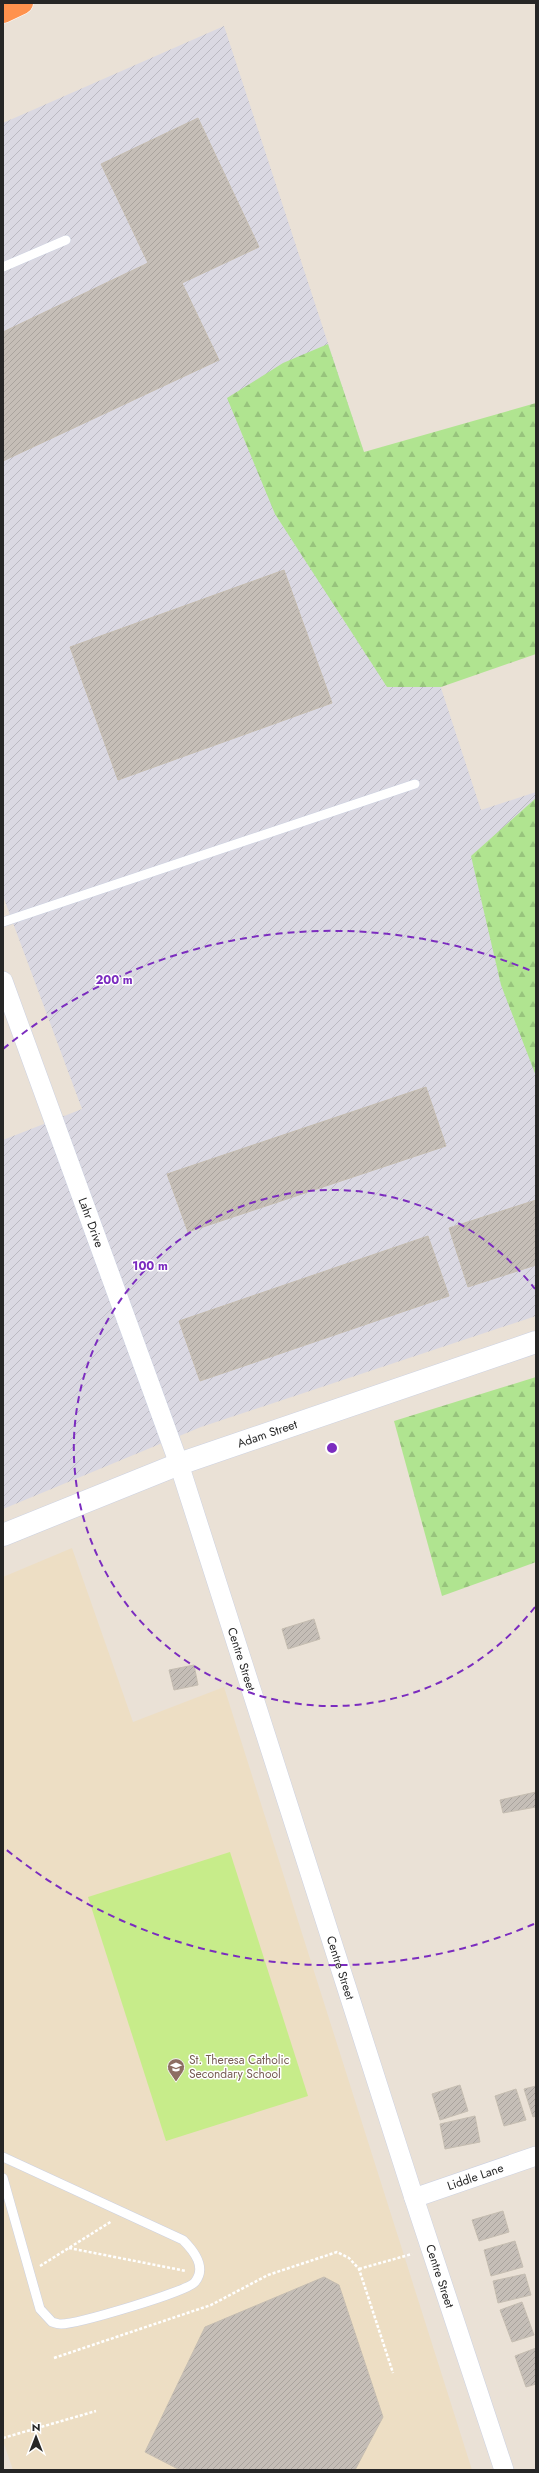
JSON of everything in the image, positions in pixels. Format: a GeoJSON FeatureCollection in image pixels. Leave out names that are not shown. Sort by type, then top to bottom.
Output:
{"type":"FeatureCollection","features":[{"type":"Feature","properties":{"kind":"highway"},"geometry":{"type":"LineString","coordinates":[[3,12],[22,3]]}},
{"type":"Feature","properties":{"kind":"street","name":"Lahr Drive"},"geometry":{"type":"LineString","coordinates":[[3,981],[179,1464]]}},
{"type":"Feature","properties":{"kind":"street","name":"Adam Street"},"geometry":{"type":"LineString","coordinates":[[3,1535],[179,1464],[536,1342]]}},
{"type":"Feature","properties":{"kind":"street","name":"Centre Street"},"geometry":{"type":"LineString","coordinates":[[179,1464],[414,2198],[504,2470]]}},
{"type":"Feature","properties":{"kind":"street","name":"Liddle Lane"},"geometry":{"type":"LineString","coordinates":[[414,2198],[536,2156]]}},
{"type":"Feature","properties":{"kind":"lane"},"geometry":{"type":"LineString","coordinates":[[3,267],[66,240]]}},
{"type":"Feature","properties":{"kind":"lane"},"geometry":{"type":"LineString","coordinates":[[3,922],[415,784]]}},
{"type":"Feature","properties":{"kind":"lane"},"geometry":{"type":"LineString","coordinates":[[3,2157],[183,2240],[195,2252],[199,2264],[199,2274],[194,2283],[177,2293],[61,2324],[52,2322],[40,2309],[3,2178]]}},
{"type":"Feature","properties":{"kind":"path"},"geometry":{"type":"LineString","coordinates":[[29,2272],[125,2214]]}},
{"type":"Feature","properties":{"kind":"path"},"geometry":{"type":"LineString","coordinates":[[69,2248],[199,2274]]}},
{"type":"Feature","properties":{"kind":"path"},"geometry":{"type":"LineString","coordinates":[[54,2358],[211,2305],[268,2275],[338,2252],[349,2258],[359,2269],[393,2373]]}},
{"type":"Feature","properties":{"kind":"path"},"geometry":{"type":"LineString","coordinates":[[359,2269],[412,2254]]}},
{"type":"Feature","properties":{"kind":"path"},"geometry":{"type":"LineString","coordinates":[[3,2438],[96,2411]]}},
{"type":"Feature","properties":{"kind":"shaded area"},"geometry":{"type":"Polygon","coordinates":[[[224,26],[481,810],[536,792],[536,1316],[201,1427],[3,1509],[3,1140],[82,1109],[3,896],[3,123],[224,26]]]}},
{"type":"Feature","properties":{"kind":"shaded area","name":"St. Theresa Catholic Secondary School"},"geometry":{"type":"Polygon","coordinates":[[[72,1548],[133,1722],[224,1687],[472,2470],[13,2470],[3,2441],[3,1577],[72,1548]]]}},
{"type":"Feature","properties":{"kind":"green space"},"geometry":{"type":"Polygon","coordinates":[[[328,344],[364,452],[536,403],[536,654],[441,687],[387,687],[275,514],[227,398],[283,363],[328,344]]]}},
{"type":"Feature","properties":{"kind":"green space"},"geometry":{"type":"Polygon","coordinates":[[[536,798],[536,1076],[501,985],[471,856],[536,798]]]}},
{"type":"Feature","properties":{"kind":"green space"},"geometry":{"type":"Polygon","coordinates":[[[536,1377],[536,1562],[442,1596],[394,1421],[536,1377]]]}},
{"type":"Feature","properties":{"kind":"green space"},"geometry":{"type":"Polygon","coordinates":[[[230,1852],[308,2096],[166,2141],[88,1897],[230,1852]]]}},
{"type":"Feature","properties":{"kind":"building"},"geometry":{"type":"Polygon","coordinates":[[[198,118],[259,247],[182,283],[219,360],[3,461],[3,332],[148,263],[101,164],[198,118]]]}},
{"type":"Feature","properties":{"kind":"building"},"geometry":{"type":"Polygon","coordinates":[[[284,570],[332,703],[118,780],[70,647],[284,570]]]}},
{"type":"Feature","properties":{"kind":"building"},"geometry":{"type":"Polygon","coordinates":[[[426,1087],[446,1146],[188,1232],[167,1174],[426,1087]]]}},
{"type":"Feature","properties":{"kind":"building"},"geometry":{"type":"Polygon","coordinates":[[[536,1200],[536,1265],[468,1287],[449,1228],[536,1200]]]}},
{"type":"Feature","properties":{"kind":"building"},"geometry":{"type":"Polygon","coordinates":[[[428,1236],[449,1296],[200,1381],[179,1321],[428,1236]]]}},
{"type":"Feature","properties":{"kind":"building"},"geometry":{"type":"Polygon","coordinates":[[[314,1619],[320,1639],[288,1649],[282,1629],[314,1619]]]}},
{"type":"Feature","properties":{"kind":"building"},"geometry":{"type":"Polygon","coordinates":[[[194,1665],[198,1685],[174,1690],[169,1670],[194,1665]]]}},
{"type":"Feature","properties":{"kind":"building"},"geometry":{"type":"Polygon","coordinates":[[[536,1792],[536,1807],[503,1813],[500,1800],[536,1792]]]}},
{"type":"Feature","properties":{"kind":"building"},"geometry":{"type":"Polygon","coordinates":[[[460,2085],[468,2111],[440,2120],[432,2094],[460,2085]]]}},
{"type":"Feature","properties":{"kind":"building"},"geometry":{"type":"Polygon","coordinates":[[[536,2086],[536,2116],[533,2117],[524,2089],[536,2086]]]}},
{"type":"Feature","properties":{"kind":"building"},"geometry":{"type":"Polygon","coordinates":[[[516,2089],[526,2120],[504,2126],[495,2096],[516,2089]]]}},
{"type":"Feature","properties":{"kind":"building"},"geometry":{"type":"Polygon","coordinates":[[[475,2116],[480,2142],[445,2149],[440,2124],[475,2116]]]}},
{"type":"Feature","properties":{"kind":"building"},"geometry":{"type":"Polygon","coordinates":[[[503,2211],[509,2232],[479,2241],[472,2220],[503,2211]]]}},
{"type":"Feature","properties":{"kind":"building"},"geometry":{"type":"Polygon","coordinates":[[[515,2241],[523,2267],[491,2276],[484,2250],[515,2241]]]}},
{"type":"Feature","properties":{"kind":"building"},"geometry":{"type":"Polygon","coordinates":[[[525,2274],[531,2295],[498,2303],[493,2281],[525,2274]]]}},
{"type":"Feature","properties":{"kind":"building"},"geometry":{"type":"Polygon","coordinates":[[[324,2277],[339,2285],[383,2417],[355,2470],[180,2470],[145,2452],[205,2327],[324,2277]]]}},
{"type":"Feature","properties":{"kind":"building"},"geometry":{"type":"Polygon","coordinates":[[[522,2302],[534,2335],[512,2342],[500,2310],[522,2302]]]}},
{"type":"Feature","properties":{"kind":"building"},"geometry":{"type":"Polygon","coordinates":[[[536,2348],[536,2384],[526,2387],[515,2356],[536,2348]]]}},
{"type":"Feature","properties":{"kind":"place","name":"St. Theresa Catholic Secondary School"},"geometry":{"type":"Point","coordinates":[176,2082]}}]}
